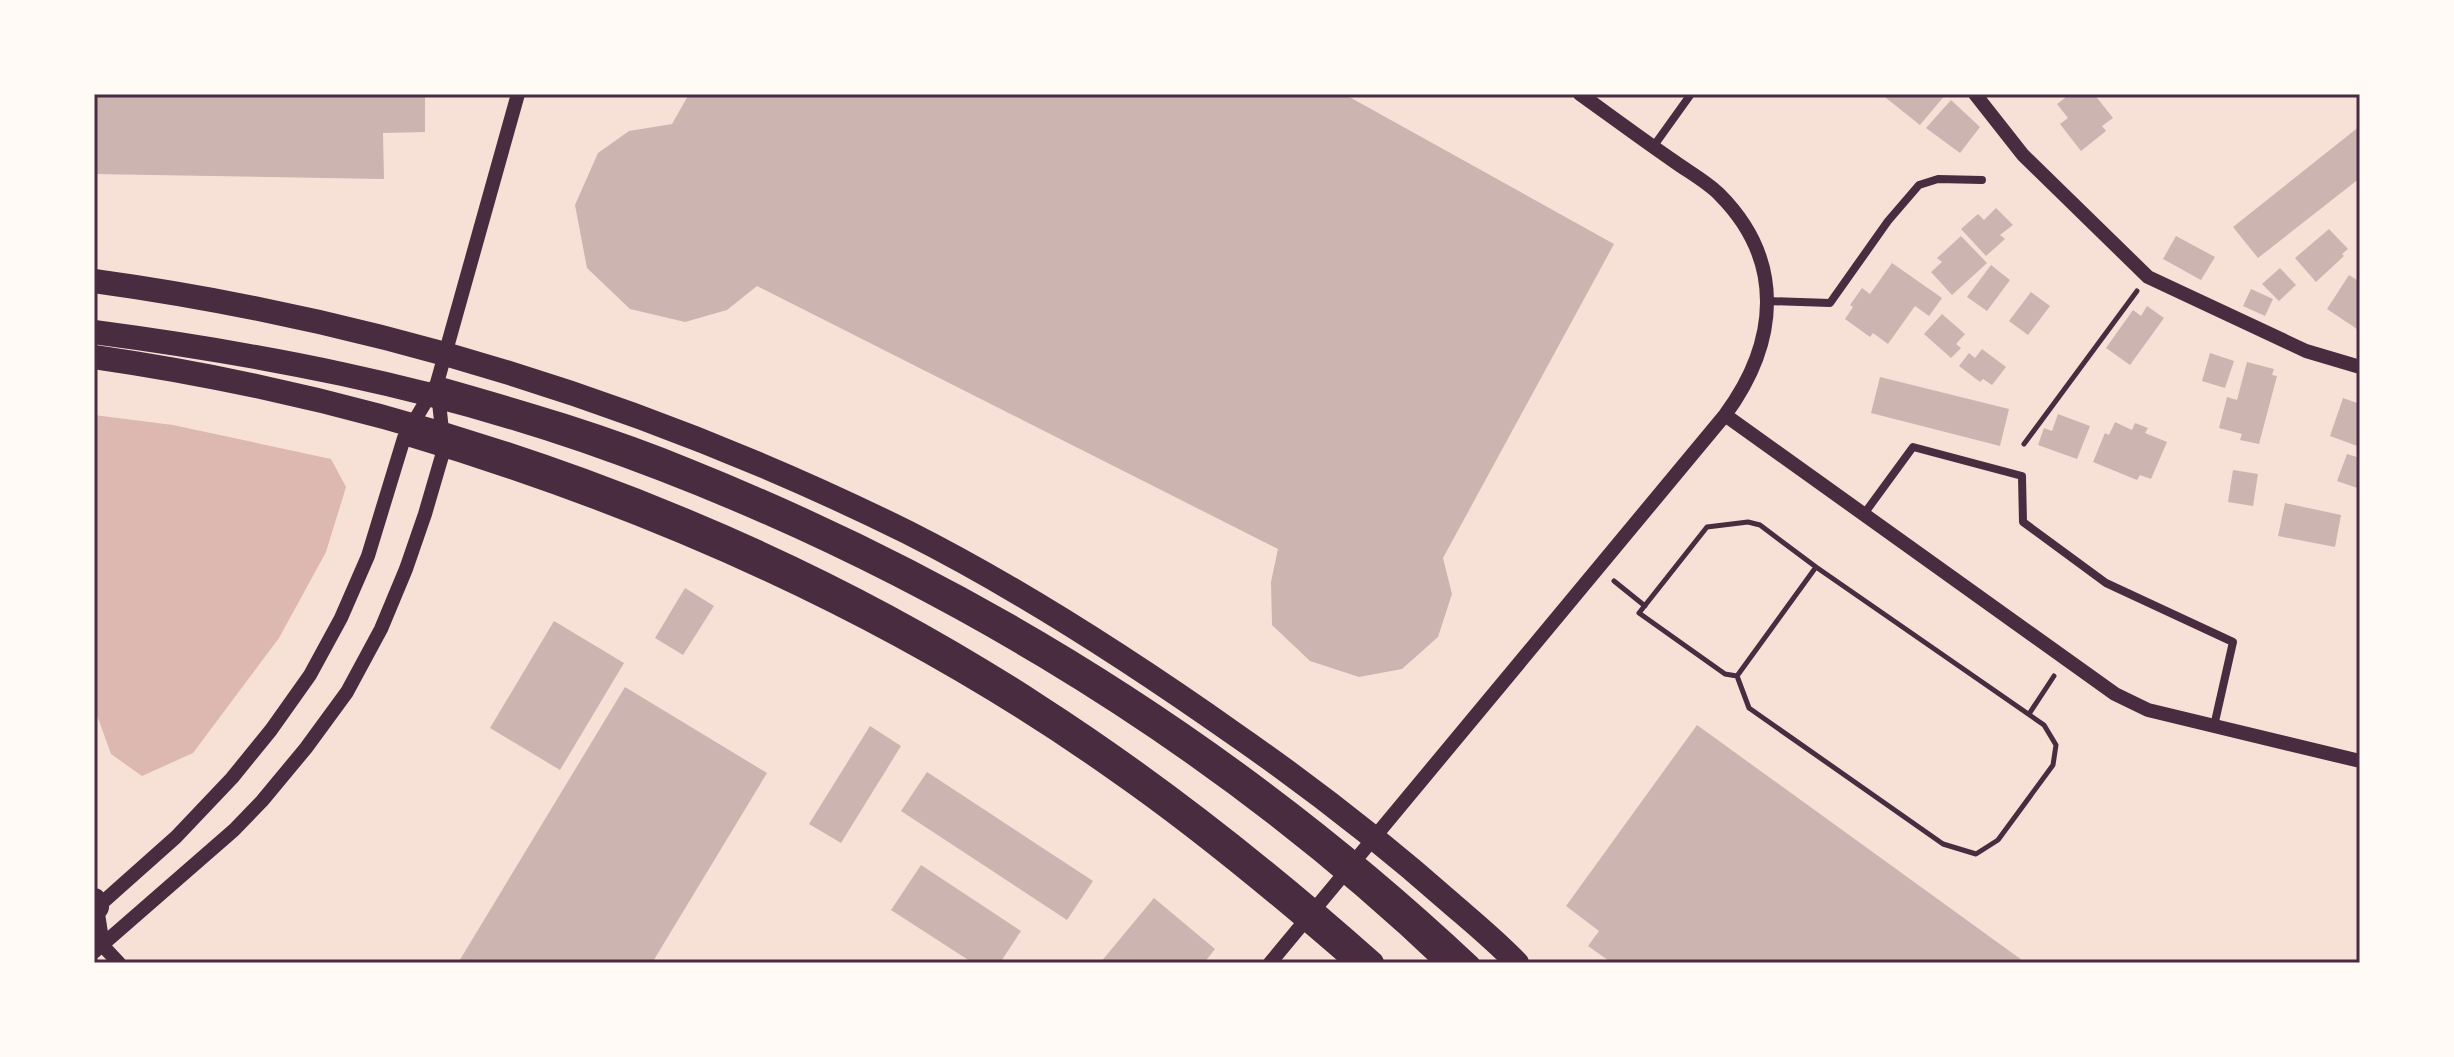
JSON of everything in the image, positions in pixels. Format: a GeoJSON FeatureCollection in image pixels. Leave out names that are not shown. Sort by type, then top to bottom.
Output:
{"type":"FeatureCollection","features":[{"type":"Feature","properties":{"kind":"highway"},"geometry":{"type":"LineString","coordinates":[[94,281],[287,313],[484,364],[605,403],[710,443],[910,534],[1007,586],[1192,704],[1277,764],[1392,851],[1517,963]]}},
{"type":"Feature","properties":{"kind":"highway"},"geometry":{"type":"LineString","coordinates":[[94,318],[273,344],[437,383]]}},
{"type":"Feature","properties":{"kind":"highway"},"geometry":{"type":"LineString","coordinates":[[94,332],[271,358],[477,408],[668,472],[793,525],[967,611],[1070,672],[1171,739],[1255,799],[1336,863],[1449,963]]}},
{"type":"Feature","properties":{"kind":"highway"},"geometry":{"type":"LineString","coordinates":[[94,357],[264,387],[477,444],[662,512],[765,557],[940,646],[1034,703],[1212,828],[1372,963]]}},
{"type":"Feature","properties":{"kind":"highway"},"geometry":{"type":"LineString","coordinates":[[94,371],[163,381],[270,403],[404,438]]}},
{"type":"Feature","properties":{"kind":"street"},"geometry":{"type":"LineString","coordinates":[[98,949],[95,906],[208,806],[271,730],[310,675],[341,618],[368,556],[404,438],[437,383],[518,94]]}},
{"type":"Feature","properties":{"kind":"street"},"geometry":{"type":"LineString","coordinates":[[1270,963],[1725,415],[1756,365],[1766,325],[1768,301],[1765,273],[1750,232],[1718,193],[1580,94]]}},
{"type":"Feature","properties":{"kind":"street"},"geometry":{"type":"LineString","coordinates":[[1653,147],[1691,94]]}},
{"type":"Feature","properties":{"kind":"street"},"geometry":{"type":"LineString","coordinates":[[1975,94],[2023,155],[2148,277],[2306,351],[2360,367]]}},
{"type":"Feature","properties":{"kind":"street"},"geometry":{"type":"LineString","coordinates":[[1768,301],[1830,303],[1888,221],[1919,185],[1938,179],[1982,180]]}},
{"type":"Feature","properties":{"kind":"street"},"geometry":{"type":"LineString","coordinates":[[98,949],[234,830],[306,748],[347,692],[381,629],[406,569],[444,449],[437,383]]}},
{"type":"Feature","properties":{"kind":"street"},"geometry":{"type":"LineString","coordinates":[[437,383],[590,429],[688,465],[800,512],[958,590],[1079,660],[1180,726],[1263,786],[1427,920],[1473,963]]}},
{"type":"Feature","properties":{"kind":"street"},"geometry":{"type":"LineString","coordinates":[[1725,415],[2115,694],[2148,710],[2360,761]]}},
{"type":"Feature","properties":{"kind":"street"},"geometry":{"type":"LineString","coordinates":[[404,438],[569,490],[665,529],[756,569],[930,658],[1115,774],[1201,839],[1351,963]]}},
{"type":"Feature","properties":{"kind":"street"},"geometry":{"type":"LineString","coordinates":[[1864,514],[1913,447],[2022,476],[2023,522],[2106,583],[2233,642],[2214,726]]}},
{"type":"Feature","properties":{"kind":"street"},"geometry":{"type":"LineString","coordinates":[[98,949],[119,963]]}},
{"type":"Feature","properties":{"kind":"path"},"geometry":{"type":"LineString","coordinates":[[2024,444],[2148,277]]}},
{"type":"Feature","properties":{"kind":"path"},"geometry":{"type":"LineString","coordinates":[[1748,522],[1760,525],[2044,725],[2056,745],[2053,765],[1998,840],[1976,854],[1943,844],[1749,708],[1737,676],[1725,674],[1639,613],[1707,527],[1748,522]]}},
{"type":"Feature","properties":{"kind":"path"},"geometry":{"type":"LineString","coordinates":[[1737,676],[1816,567]]}},
{"type":"Feature","properties":{"kind":"path"},"geometry":{"type":"LineString","coordinates":[[1598,568],[1645,606]]}},
{"type":"Feature","properties":{"kind":"path"},"geometry":{"type":"LineString","coordinates":[[2029,714],[2068,660]]}},
{"type":"Feature","properties":{"kind":"shaded area"},"geometry":{"type":"Polygon","coordinates":[[[94,415],[173,425],[331,459],[346,487],[326,552],[279,638],[193,753],[142,776],[111,754],[94,707],[94,415]]]}},
{"type":"Feature","properties":{"kind":"building"},"geometry":{"type":"Polygon","coordinates":[[[94,94],[425,94],[425,132],[383,133],[384,179],[94,174],[94,94]]]}},
{"type":"Feature","properties":{"kind":"building"},"geometry":{"type":"Polygon","coordinates":[[[689,94],[1344,94],[1614,244],[1443,558],[1452,594],[1438,637],[1402,669],[1359,677],[1310,661],[1272,625],[1271,582],[1278,549],[757,286],[727,310],[685,322],[630,309],[587,268],[575,205],[598,153],[629,131],[672,124],[689,94]]]}},
{"type":"Feature","properties":{"kind":"building"},"geometry":{"type":"Polygon","coordinates":[[[1881,94],[1946,94],[1920,125],[1881,94]]]}},
{"type":"Feature","properties":{"kind":"building"},"geometry":{"type":"Polygon","coordinates":[[[2070,94],[2094,94],[2113,118],[2102,126],[2106,131],[2081,151],[2060,124],[2068,118],[2057,104],[2070,94]]]}},
{"type":"Feature","properties":{"kind":"building"},"geometry":{"type":"Polygon","coordinates":[[[1951,100],[1980,127],[1960,153],[1926,128],[1951,100]]]}},
{"type":"Feature","properties":{"kind":"building"},"geometry":{"type":"Polygon","coordinates":[[[2360,126],[2360,178],[2258,258],[2233,227],[2360,126]]]}},
{"type":"Feature","properties":{"kind":"building"},"geometry":{"type":"Polygon","coordinates":[[[1996,208],[2013,225],[2000,235],[2005,239],[1986,256],[1961,229],[1978,214],[1984,220],[1996,208]]]}},
{"type":"Feature","properties":{"kind":"building"},"geometry":{"type":"Polygon","coordinates":[[[2329,229],[2348,249],[2316,282],[2295,258],[2329,229]]]}},
{"type":"Feature","properties":{"kind":"building"},"geometry":{"type":"Polygon","coordinates":[[[1961,236],[1987,263],[1952,295],[1931,272],[1942,262],[1937,258],[1961,236]]]}},
{"type":"Feature","properties":{"kind":"building"},"geometry":{"type":"Polygon","coordinates":[[[2176,236],[2215,257],[2201,280],[2163,259],[2176,236]]]}},
{"type":"Feature","properties":{"kind":"building"},"geometry":{"type":"Polygon","coordinates":[[[1892,263],[1942,298],[1929,316],[1915,306],[1888,344],[1873,333],[1870,337],[1845,319],[1862,288],[1870,294],[1892,263]]]}},
{"type":"Feature","properties":{"kind":"building"},"geometry":{"type":"Polygon","coordinates":[[[1991,265],[2010,280],[1987,311],[1967,297],[1991,265]]]}},
{"type":"Feature","properties":{"kind":"building"},"geometry":{"type":"Polygon","coordinates":[[[2280,268],[2296,285],[2279,301],[2262,284],[2280,268]]]}},
{"type":"Feature","properties":{"kind":"building"},"geometry":{"type":"Polygon","coordinates":[[[2349,275],[2360,282],[2360,331],[2327,309],[2349,275]]]}},
{"type":"Feature","properties":{"kind":"building"},"geometry":{"type":"Polygon","coordinates":[[[2251,289],[2273,299],[2265,316],[2243,306],[2251,289]]]}},
{"type":"Feature","properties":{"kind":"building"},"geometry":{"type":"Polygon","coordinates":[[[2031,292],[2050,306],[2028,335],[2009,321],[2031,292]]]}},
{"type":"Feature","properties":{"kind":"building"},"geometry":{"type":"Polygon","coordinates":[[[2147,306],[2164,318],[2130,365],[2106,348],[2133,310],[2141,316],[2147,306]]]}},
{"type":"Feature","properties":{"kind":"building"},"geometry":{"type":"Polygon","coordinates":[[[1942,314],[1965,334],[1956,344],[1961,348],[1951,358],[1924,334],[1942,314]]]}},
{"type":"Feature","properties":{"kind":"building"},"geometry":{"type":"Polygon","coordinates":[[[1982,349],[2006,367],[1992,385],[1983,379],[1980,382],[1959,366],[1969,353],[1975,358],[1982,349]]]}},
{"type":"Feature","properties":{"kind":"building"},"geometry":{"type":"Polygon","coordinates":[[[2210,353],[2234,361],[2225,388],[2202,381],[2210,353]]]}},
{"type":"Feature","properties":{"kind":"building"},"geometry":{"type":"Polygon","coordinates":[[[2247,362],[2274,369],[2272,375],[2277,376],[2259,444],[2240,440],[2242,434],[2219,428],[2227,397],[2237,400],[2247,362]]]}},
{"type":"Feature","properties":{"kind":"building"},"geometry":{"type":"Polygon","coordinates":[[[1880,377],[2009,409],[2000,446],[1871,413],[1880,377]]]}},
{"type":"Feature","properties":{"kind":"building"},"geometry":{"type":"Polygon","coordinates":[[[2343,398],[2360,404],[2360,447],[2330,436],[2343,398]]]}},
{"type":"Feature","properties":{"kind":"building"},"geometry":{"type":"Polygon","coordinates":[[[2058,414],[2090,426],[2077,459],[2038,445],[2044,428],[2052,431],[2058,414]]]}},
{"type":"Feature","properties":{"kind":"building"},"geometry":{"type":"Polygon","coordinates":[[[2115,422],[2132,430],[2135,423],[2148,428],[2145,433],[2167,442],[2151,479],[2140,475],[2137,480],[2093,462],[2105,433],[2109,435],[2115,422]]]}},
{"type":"Feature","properties":{"kind":"building"},"geometry":{"type":"Polygon","coordinates":[[[2347,454],[2360,458],[2360,489],[2337,481],[2347,454]]]}},
{"type":"Feature","properties":{"kind":"building"},"geometry":{"type":"Polygon","coordinates":[[[2233,470],[2258,474],[2253,506],[2228,502],[2233,470]]]}},
{"type":"Feature","properties":{"kind":"building"},"geometry":{"type":"Polygon","coordinates":[[[2285,503],[2341,515],[2335,547],[2278,536],[2285,503]]]}},
{"type":"Feature","properties":{"kind":"building"},"geometry":{"type":"Polygon","coordinates":[[[685,588],[714,606],[683,655],[655,638],[685,588]]]}},
{"type":"Feature","properties":{"kind":"building"},"geometry":{"type":"Polygon","coordinates":[[[554,621],[624,663],[560,770],[490,728],[554,621]]]}},
{"type":"Feature","properties":{"kind":"building"},"geometry":{"type":"Polygon","coordinates":[[[625,687],[767,773],[652,963],[458,963],[625,687]]]}},
{"type":"Feature","properties":{"kind":"building"},"geometry":{"type":"Polygon","coordinates":[[[1697,725],[2026,963],[1612,963],[1588,946],[1599,931],[1566,906],[1697,725]]]}},
{"type":"Feature","properties":{"kind":"building"},"geometry":{"type":"Polygon","coordinates":[[[870,726],[901,746],[841,843],[809,824],[870,726]]]}},
{"type":"Feature","properties":{"kind":"building"},"geometry":{"type":"Polygon","coordinates":[[[927,772],[1093,881],[1067,920],[901,811],[927,772]]]}},
{"type":"Feature","properties":{"kind":"building"},"geometry":{"type":"Polygon","coordinates":[[[921,865],[1021,931],[1000,963],[973,963],[891,910],[921,865]]]}},
{"type":"Feature","properties":{"kind":"building"},"geometry":{"type":"Polygon","coordinates":[[[1154,898],[1215,949],[1204,963],[1100,963],[1154,898]]]}}]}
